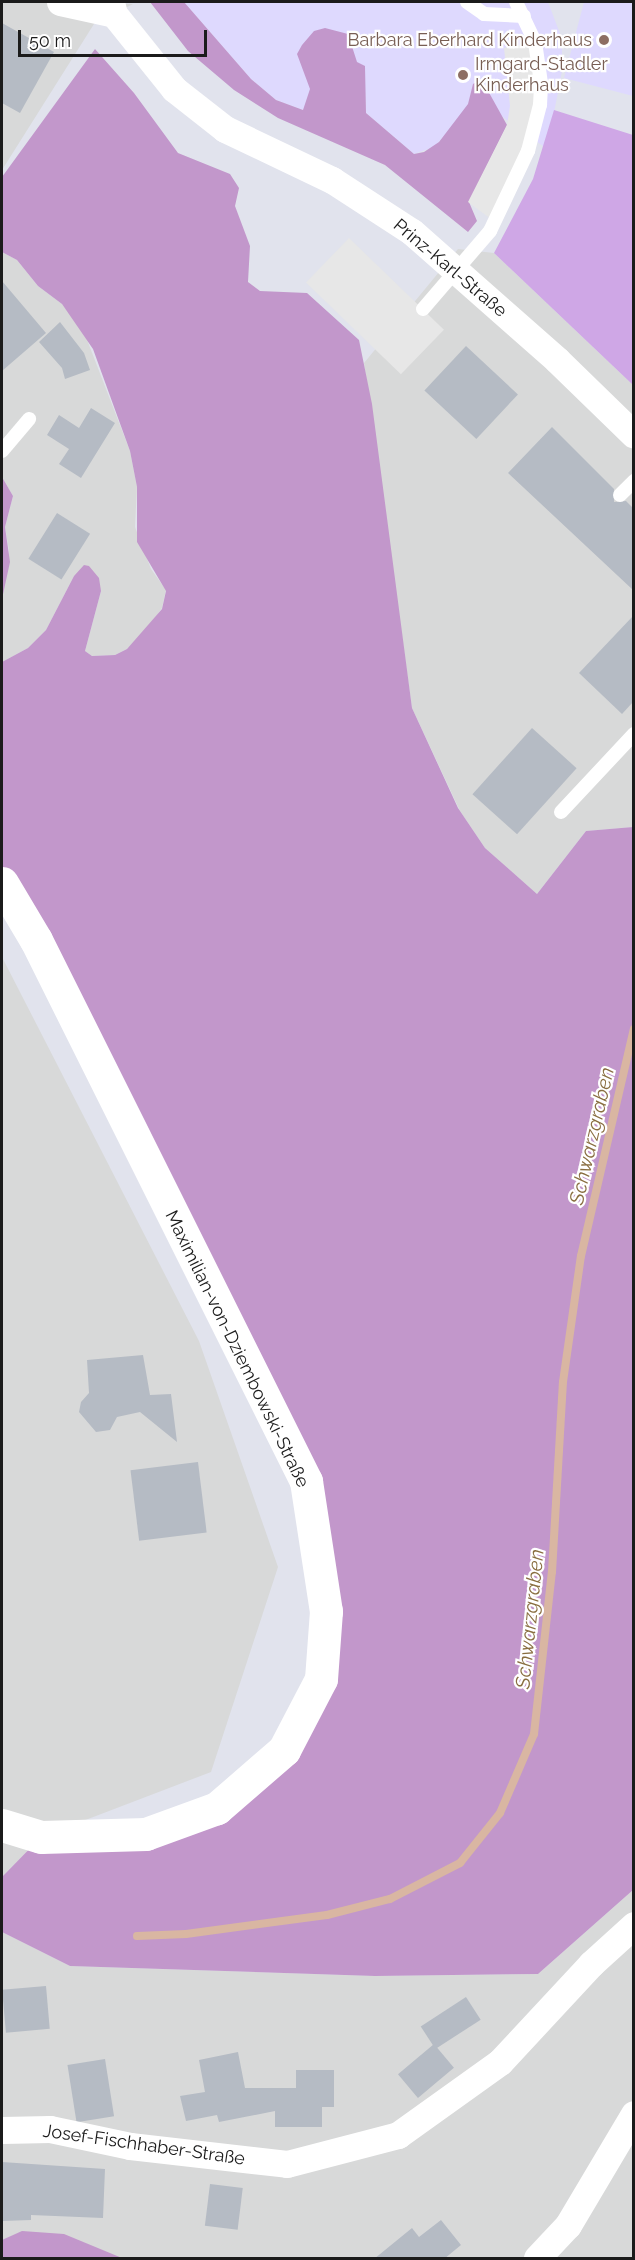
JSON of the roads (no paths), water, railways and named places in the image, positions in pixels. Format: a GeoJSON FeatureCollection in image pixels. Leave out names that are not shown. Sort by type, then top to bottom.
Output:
{"type":"FeatureCollection","features":[{"type":"Feature","properties":{"kind":"street","name":"Prinz-Karl-Straße"},"geometry":{"type":"LineString","coordinates":[[60,2],[112,8],[174,89],[225,129],[332,180],[412,232],[458,270],[633,435]]}},
{"type":"Feature","properties":{"kind":"street","name":"Maximilian-von-Dziembowski-Straße"},"geometry":{"type":"LineString","coordinates":[[2,883],[36,940],[306,1482],[326,1611],[321,1679],[284,1750],[217,1808],[146,1834],[41,1837],[2,1825]]}},
{"type":"Feature","properties":{"kind":"street","name":"Josef-Fischhaber-Straße"},"geometry":{"type":"LineString","coordinates":[[2,2130],[50,2129],[130,2146],[287,2164],[398,2135],[501,2062],[633,1924]]}},
{"type":"Feature","properties":{"kind":"street"},"geometry":{"type":"LineString","coordinates":[[537,2259],[567,2225],[633,2114]]}},
{"type":"Feature","properties":{"kind":"lane"},"geometry":{"type":"LineString","coordinates":[[467,2],[484,14],[524,16]]}},
{"type":"Feature","properties":{"kind":"lane"},"geometry":{"type":"LineString","coordinates":[[423,309],[490,231],[528,151],[540,105],[541,83],[535,42],[516,2]]}},
{"type":"Feature","properties":{"kind":"lane"},"geometry":{"type":"LineString","coordinates":[[2,451],[29,419]]}},
{"type":"Feature","properties":{"kind":"lane"},"geometry":{"type":"LineString","coordinates":[[620,495],[633,481]]}},
{"type":"Feature","properties":{"kind":"lane"},"geometry":{"type":"LineString","coordinates":[[561,812],[633,734]]}},
{"type":"Feature","properties":{"kind":"waterway","name":"Schwarzgraben"},"geometry":{"type":"LineString","coordinates":[[137,1936],[186,1934],[327,1915],[390,1899],[460,1863],[500,1813],[534,1734],[552,1572],[563,1382],[581,1256],[634,1029]]}},
{"type":"Feature","properties":{"kind":"place","name":"Barbara Eberhard Kinderhaus"},"geometry":{"type":"Point","coordinates":[604,40]}},
{"type":"Feature","properties":{"kind":"place","name":"Irmgard-Stadler Kinderhaus"},"geometry":{"type":"Point","coordinates":[463,75]}}]}
